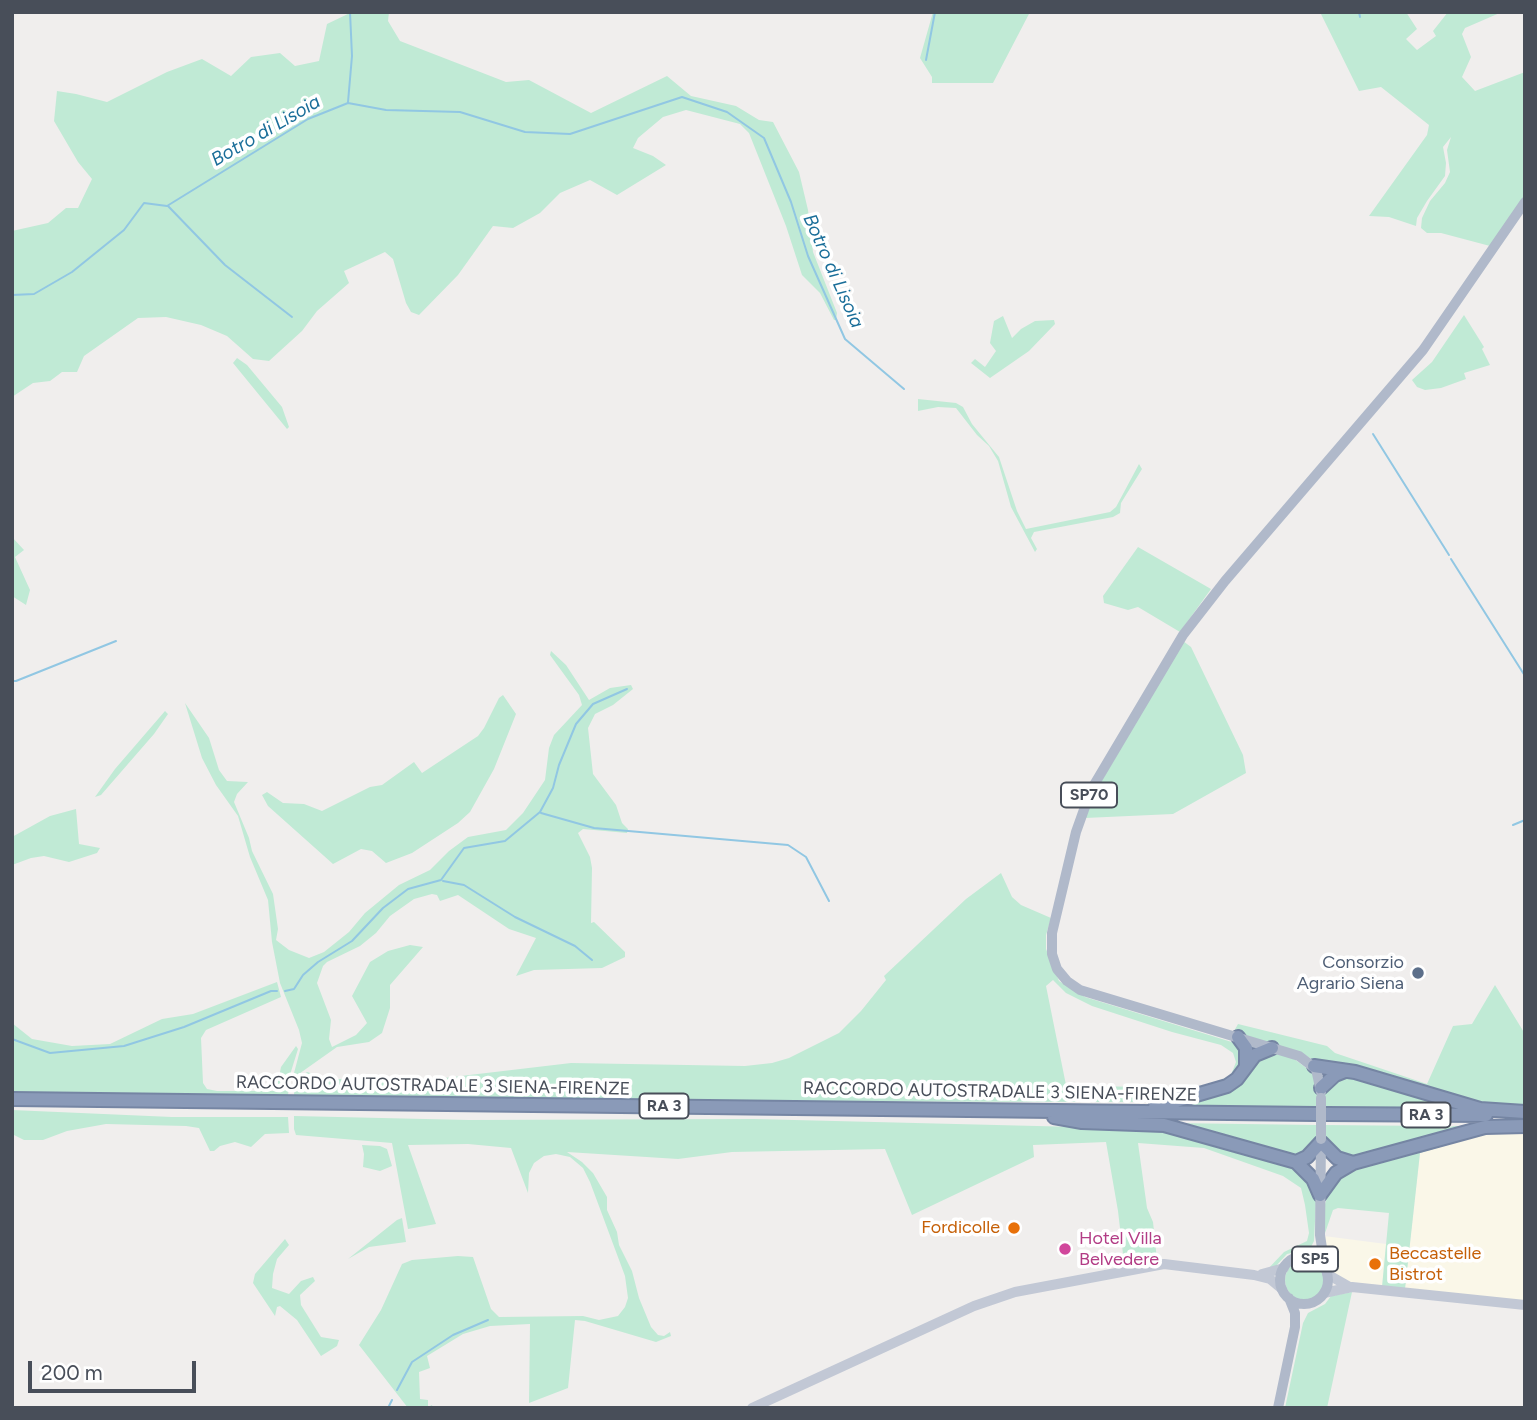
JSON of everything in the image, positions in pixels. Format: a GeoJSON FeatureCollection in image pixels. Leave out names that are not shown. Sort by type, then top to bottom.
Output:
{"type":"FeatureCollection","features":[{"type":"Feature","properties":{"kind":"highway"},"geometry":{"type":"LineString","coordinates":[[1238,1037],[1245,1048],[1246,1066]]}},
{"type":"Feature","properties":{"kind":"highway"},"geometry":{"type":"LineString","coordinates":[[1055,1114],[1076,1106],[1163,1105],[1227,1086],[1237,1079],[1255,1055],[1272,1048]]}},
{"type":"Feature","properties":{"kind":"highway"},"geometry":{"type":"LineString","coordinates":[[1314,1066],[1349,1071],[1480,1109],[1525,1114]]}},
{"type":"Feature","properties":{"kind":"highway"},"geometry":{"type":"LineString","coordinates":[[1321,1093],[1335,1074],[1349,1071]]}},
{"type":"Feature","properties":{"kind":"highway","name":"RACCORDO AUTOSTRADALE 3 SIENA-FIRENZE"},"geometry":{"type":"LineString","coordinates":[[12,1099],[1321,1117],[1525,1124]]}},
{"type":"Feature","properties":{"kind":"highway","name":"RACCORDO AUTOSTRADALE 3 SIENA-FIRENZE"},"geometry":{"type":"LineString","coordinates":[[12,1106],[1055,1114]]}},
{"type":"Feature","properties":{"kind":"highway"},"geometry":{"type":"LineString","coordinates":[[1055,1114],[1082,1122],[1164,1125],[1296,1163],[1314,1179],[1320,1195]]}},
{"type":"Feature","properties":{"kind":"highway","name":"RACCORDO AUTOSTRADALE 3 SIENA-FIRENZE"},"geometry":{"type":"LineString","coordinates":[[1321,1117],[1525,1114]]}},
{"type":"Feature","properties":{"kind":"highway"},"geometry":{"type":"LineString","coordinates":[[1320,1195],[1336,1173],[1353,1163],[1485,1127],[1525,1124]]}},
{"type":"Feature","properties":{"kind":"highway"},"geometry":{"type":"LineString","coordinates":[[1296,1163],[1307,1157],[1321,1141],[1337,1158],[1353,1163]]}},
{"type":"Feature","properties":{"kind":"main road","name":"SP70"},"geometry":{"type":"LineString","coordinates":[[1314,1066],[1302,1057],[1088,994],[1073,986],[1062,975],[1052,954],[1052,933],[1080,816],[1102,769],[1193,622],[1423,350],[1525,202]]}},
{"type":"Feature","properties":{"kind":"main road"},"geometry":{"type":"LineString","coordinates":[[1314,1066],[1321,1093],[1320,1235],[1326,1271]]}},
{"type":"Feature","properties":{"kind":"main road"},"geometry":{"type":"LineString","coordinates":[[1308,1256],[1315,1249],[1320,1235]]}},
{"type":"Feature","properties":{"kind":"main road","name":"SP5"},"geometry":{"type":"LineString","coordinates":[[1254,1275],[1284,1268],[1296,1257],[1308,1256],[1319,1261],[1326,1271],[1352,1287]]}},
{"type":"Feature","properties":{"kind":"main road","name":"SP5"},"geometry":{"type":"LineString","coordinates":[[752,1408],[940,1321],[1001,1296],[1158,1264],[1186,1265],[1270,1279],[1297,1303],[1310,1303],[1324,1293],[1352,1287],[1525,1306]]}},
{"type":"Feature","properties":{"kind":"main road","name":"SP5"},"geometry":{"type":"LineString","coordinates":[[1284,1268],[1280,1278],[1286,1294]]}},
{"type":"Feature","properties":{"kind":"main road","name":"SP5"},"geometry":{"type":"LineString","coordinates":[[1324,1293],[1328,1284],[1326,1271]]}},
{"type":"Feature","properties":{"kind":"main road"},"geometry":{"type":"LineString","coordinates":[[1278,1408],[1295,1327],[1295,1313],[1286,1294]]}},
{"type":"Feature","properties":{"kind":"main road"},"geometry":{"type":"LineString","coordinates":[[1295,1327],[1310,1303]]}},
{"type":"Feature","properties":{"kind":"shaded area"},"geometry":{"type":"Polygon","coordinates":[[[1525,1133],[1525,1303],[1405,1289],[1420,1153],[1484,1134],[1525,1133]]]}},
{"type":"Feature","properties":{"kind":"shaded area"},"geometry":{"type":"Polygon","coordinates":[[[1324,1236],[1386,1244],[1382,1287],[1350,1282],[1335,1274],[1326,1257],[1324,1236]]]}},
{"type":"Feature","properties":{"kind":"green space"},"geometry":{"type":"Polygon","coordinates":[[[352,12],[389,12],[388,21],[400,41],[506,82],[529,80],[591,113],[667,76],[691,96],[736,106],[759,120],[773,122],[799,172],[808,210],[813,252],[837,313],[836,320],[820,293],[802,275],[786,226],[749,133],[740,124],[686,110],[663,117],[638,138],[633,148],[666,165],[617,195],[590,180],[560,193],[540,213],[513,228],[493,226],[458,275],[419,315],[411,312],[406,303],[393,259],[385,252],[344,271],[349,283],[317,311],[302,331],[269,361],[253,359],[227,336],[201,325],[166,317],[138,318],[84,356],[77,372],[62,372],[50,381],[33,383],[12,397],[12,231],[48,223],[66,208],[78,208],[92,179],[78,162],[54,121],[57,91],[107,102],[167,72],[202,59],[231,76],[251,57],[280,53],[295,66],[319,61],[327,24],[352,12]]]}},
{"type":"Feature","properties":{"kind":"green space"},"geometry":{"type":"Polygon","coordinates":[[[933,12],[1030,12],[993,83],[932,83],[932,77],[920,58],[933,12]]]}},
{"type":"Feature","properties":{"kind":"green space"},"geometry":{"type":"Polygon","coordinates":[[[1320,12],[1406,12],[1417,29],[1406,39],[1417,50],[1436,36],[1433,31],[1448,12],[1502,12],[1465,28],[1462,34],[1471,57],[1462,77],[1475,91],[1525,72],[1525,198],[1490,246],[1441,233],[1427,233],[1421,228],[1422,218],[1430,201],[1445,183],[1450,172],[1447,150],[1451,137],[1443,147],[1445,176],[1417,218],[1416,226],[1389,217],[1369,216],[1427,135],[1429,125],[1381,87],[1359,91],[1320,12]]]}},
{"type":"Feature","properties":{"kind":"green space"},"geometry":{"type":"Polygon","coordinates":[[[1464,315],[1484,347],[1482,349],[1490,365],[1464,373],[1466,379],[1441,388],[1425,390],[1417,387],[1412,380],[1432,362],[1464,315]]]}},
{"type":"Feature","properties":{"kind":"green space"},"geometry":{"type":"Polygon","coordinates":[[[1003,316],[1012,338],[1035,321],[1054,320],[1055,324],[1029,351],[990,378],[971,363],[975,359],[985,367],[996,351],[990,343],[994,321],[1003,316]]]}},
{"type":"Feature","properties":{"kind":"green space"},"geometry":{"type":"Polygon","coordinates":[[[237,358],[247,365],[282,407],[289,427],[287,429],[233,363],[237,358]]]}},
{"type":"Feature","properties":{"kind":"green space"},"geometry":{"type":"Polygon","coordinates":[[[918,399],[956,403],[963,407],[972,424],[999,457],[1017,511],[1026,529],[1110,512],[1116,507],[1139,464],[1142,469],[1121,503],[1120,513],[1113,517],[1034,532],[1031,538],[1037,549],[1035,552],[1011,507],[998,461],[989,446],[956,408],[938,407],[918,411],[918,399]]]}},
{"type":"Feature","properties":{"kind":"green space"},"geometry":{"type":"Polygon","coordinates":[[[12,537],[24,550],[15,557],[30,590],[26,605],[12,596],[12,537]]]}},
{"type":"Feature","properties":{"kind":"green space"},"geometry":{"type":"Polygon","coordinates":[[[1138,547],[1211,589],[1180,632],[1138,607],[1128,610],[1104,603],[1103,596],[1138,547]]]}},
{"type":"Feature","properties":{"kind":"green space"},"geometry":{"type":"Polygon","coordinates":[[[1183,641],[1191,647],[1243,755],[1246,773],[1173,814],[1085,818],[1095,792],[1183,641]]]}},
{"type":"Feature","properties":{"kind":"green space"},"geometry":{"type":"Polygon","coordinates":[[[551,651],[566,665],[589,700],[610,688],[631,685],[633,689],[613,705],[595,714],[588,728],[593,774],[616,805],[622,823],[628,829],[627,833],[583,829],[578,833],[590,857],[592,868],[591,923],[594,922],[625,952],[625,957],[602,968],[534,970],[516,976],[536,938],[509,929],[458,895],[440,901],[437,895],[432,894],[414,899],[390,916],[376,933],[360,946],[327,962],[317,983],[331,1020],[329,1039],[332,1047],[356,1035],[367,1023],[352,996],[370,962],[388,951],[410,945],[423,947],[390,985],[390,1008],[382,1033],[369,1042],[337,1047],[296,1076],[294,1073],[302,1043],[280,983],[268,900],[250,857],[238,816],[216,785],[202,758],[185,703],[209,738],[219,770],[227,781],[248,782],[237,794],[234,802],[252,851],[273,894],[278,929],[276,940],[289,950],[309,958],[324,952],[399,885],[430,870],[468,837],[506,830],[523,813],[545,780],[549,748],[554,735],[582,705],[579,695],[550,655],[551,651]]]}},
{"type":"Feature","properties":{"kind":"green space"},"geometry":{"type":"Polygon","coordinates":[[[503,695],[516,714],[494,769],[470,812],[412,853],[386,863],[372,851],[361,849],[333,864],[268,806],[262,795],[267,792],[283,803],[304,804],[322,811],[370,787],[382,785],[414,762],[422,773],[478,736],[503,695]]]}},
{"type":"Feature","properties":{"kind":"green space"},"geometry":{"type":"Polygon","coordinates":[[[165,711],[168,714],[154,734],[101,795],[95,797],[115,769],[165,711]]]}},
{"type":"Feature","properties":{"kind":"green space"},"geometry":{"type":"Polygon","coordinates":[[[76,809],[79,844],[100,848],[97,853],[69,862],[44,856],[12,865],[12,837],[50,816],[76,809]]]}},
{"type":"Feature","properties":{"kind":"green space"},"geometry":{"type":"Polygon","coordinates":[[[1001,873],[1012,897],[1021,905],[1051,918],[1046,935],[1046,949],[1059,981],[1085,997],[1235,1043],[1241,1051],[1243,1061],[1237,1074],[1228,1081],[1206,1087],[1231,1075],[1236,1062],[1233,1053],[1221,1045],[1092,1006],[1066,993],[1053,980],[1046,986],[1066,1085],[1201,1089],[1156,1102],[613,1101],[294,1097],[294,1082],[307,1072],[330,1079],[427,1080],[571,1063],[745,1066],[789,1058],[839,1033],[886,980],[884,976],[966,899],[1001,873]]]}},
{"type":"Feature","properties":{"kind":"green space"},"geometry":{"type":"Polygon","coordinates":[[[277,982],[281,997],[206,1030],[201,1038],[203,1083],[207,1089],[217,1091],[276,1091],[281,1067],[296,1046],[298,1049],[289,1078],[288,1097],[12,1094],[12,1023],[32,1039],[72,1046],[110,1044],[162,1019],[193,1014],[277,982]]]}},
{"type":"Feature","properties":{"kind":"green space"},"geometry":{"type":"Polygon","coordinates":[[[1495,985],[1525,1034],[1525,1108],[1495,1108],[1318,1063],[1300,1052],[1233,1033],[1238,1024],[1327,1046],[1335,1053],[1427,1084],[1453,1026],[1472,1024],[1495,985]]]}},
{"type":"Feature","properties":{"kind":"green space"},"geometry":{"type":"Polygon","coordinates":[[[1274,1052],[1293,1058],[1313,1073],[1317,1084],[1317,1109],[1172,1108],[1223,1091],[1256,1058],[1274,1052]]]}},
{"type":"Feature","properties":{"kind":"green space"},"geometry":{"type":"Polygon","coordinates":[[[1352,1076],[1471,1110],[1325,1109],[1325,1094],[1329,1088],[1335,1081],[1352,1076]]]}},
{"type":"Feature","properties":{"kind":"green space"},"geometry":{"type":"Polygon","coordinates":[[[12,1110],[172,1117],[288,1117],[289,1133],[265,1134],[251,1147],[235,1142],[220,1146],[214,1151],[210,1151],[199,1128],[186,1126],[106,1124],[67,1131],[43,1140],[24,1140],[12,1134],[12,1110]]]}},
{"type":"Feature","properties":{"kind":"green space"},"geometry":{"type":"Polygon","coordinates":[[[294,1116],[469,1120],[754,1119],[1158,1129],[1291,1166],[1309,1181],[1316,1202],[1314,1241],[1310,1249],[1287,1254],[1275,1267],[1266,1271],[1284,1252],[1307,1241],[1309,1233],[1301,1188],[1283,1176],[1204,1148],[1138,1143],[1147,1208],[1153,1222],[1157,1260],[1137,1263],[1123,1254],[1106,1142],[1033,1145],[1034,1157],[912,1215],[885,1149],[732,1152],[678,1159],[567,1152],[593,1173],[607,1197],[607,1210],[651,1327],[658,1335],[664,1336],[670,1332],[671,1336],[656,1342],[575,1320],[568,1388],[529,1403],[530,1324],[490,1326],[463,1334],[427,1356],[430,1368],[419,1372],[420,1399],[428,1400],[428,1407],[432,1405],[433,1408],[408,1408],[359,1345],[381,1310],[402,1264],[412,1260],[473,1257],[491,1309],[499,1317],[583,1316],[599,1320],[618,1316],[628,1298],[625,1276],[590,1182],[583,1168],[570,1157],[556,1154],[544,1156],[534,1163],[529,1173],[528,1193],[511,1148],[468,1144],[408,1145],[436,1224],[408,1229],[392,1143],[296,1135],[294,1116]]]}},
{"type":"Feature","properties":{"kind":"green space"},"geometry":{"type":"Polygon","coordinates":[[[1171,1123],[1317,1125],[1317,1139],[1300,1159],[1171,1123]]]}},
{"type":"Feature","properties":{"kind":"green space"},"geometry":{"type":"Polygon","coordinates":[[[1325,1125],[1434,1126],[1442,1129],[1472,1126],[1345,1159],[1326,1143],[1325,1125]]]}},
{"type":"Feature","properties":{"kind":"green space"},"geometry":{"type":"Polygon","coordinates":[[[1478,1132],[1484,1134],[1420,1153],[1405,1289],[1382,1287],[1389,1213],[1338,1208],[1333,1210],[1324,1236],[1325,1204],[1329,1189],[1336,1179],[1350,1168],[1478,1132]]]}},
{"type":"Feature","properties":{"kind":"green space"},"geometry":{"type":"Polygon","coordinates":[[[362,1145],[387,1149],[392,1166],[380,1171],[363,1167],[362,1145]]]}},
{"type":"Feature","properties":{"kind":"green space"},"geometry":{"type":"Polygon","coordinates":[[[402,1218],[406,1242],[369,1247],[348,1259],[397,1220],[402,1218]]]}},
{"type":"Feature","properties":{"kind":"green space"},"geometry":{"type":"Polygon","coordinates":[[[285,1239],[289,1245],[277,1259],[272,1288],[289,1294],[301,1281],[313,1277],[315,1281],[300,1295],[301,1305],[321,1337],[339,1340],[337,1346],[321,1356],[297,1320],[280,1306],[277,1307],[275,1316],[253,1283],[255,1274],[285,1239]]]}},
{"type":"Feature","properties":{"kind":"green space"},"geometry":{"type":"Polygon","coordinates":[[[1305,1260],[1319,1266],[1325,1280],[1319,1294],[1305,1300],[1291,1294],[1285,1280],[1291,1266],[1305,1260]]]}},
{"type":"Feature","properties":{"kind":"green space"},"geometry":{"type":"Polygon","coordinates":[[[1352,1292],[1327,1408],[1285,1408],[1303,1323],[1308,1313],[1325,1304],[1331,1296],[1352,1292]]]}},
{"type":"Feature","properties":{"kind":"waterway"},"geometry":{"type":"LineString","coordinates":[[348,102],[352,56],[350,12]]}},
{"type":"Feature","properties":{"kind":"waterway"},"geometry":{"type":"LineString","coordinates":[[926,60],[935,12]]}},
{"type":"Feature","properties":{"kind":"waterway"},"geometry":{"type":"LineString","coordinates":[[1359,12],[1360,17]]}},
{"type":"Feature","properties":{"kind":"waterway","name":"Botro di Lisoia"},"geometry":{"type":"LineString","coordinates":[[12,295],[34,294],[72,272],[124,230],[144,203],[167,206],[308,119],[348,103],[386,110],[460,112],[525,132],[570,134],[682,97],[727,112],[764,138],[791,202],[808,256],[845,339],[904,389]]}},
{"type":"Feature","properties":{"kind":"waterway"},"geometry":{"type":"LineString","coordinates":[[168,206],[225,265],[292,317]]}},
{"type":"Feature","properties":{"kind":"waterway"},"geometry":{"type":"LineString","coordinates":[[1373,434],[1449,555]]}},
{"type":"Feature","properties":{"kind":"waterway"},"geometry":{"type":"LineString","coordinates":[[1451,559],[1525,676]]}},
{"type":"Feature","properties":{"kind":"waterway"},"geometry":{"type":"LineString","coordinates":[[12,681],[116,641]]}},
{"type":"Feature","properties":{"kind":"waterway"},"geometry":{"type":"LineString","coordinates":[[285,991],[294,989],[303,975],[318,962],[352,941],[383,908],[408,889],[441,880],[464,848],[505,841],[540,812],[553,788],[559,765],[576,724],[593,704],[627,689]]}},
{"type":"Feature","properties":{"kind":"waterway"},"geometry":{"type":"LineString","coordinates":[[541,813],[594,828],[788,845],[806,857],[829,901]]}},
{"type":"Feature","properties":{"kind":"waterway"},"geometry":{"type":"LineString","coordinates":[[1513,825],[1525,820]]}},
{"type":"Feature","properties":{"kind":"waterway"},"geometry":{"type":"LineString","coordinates":[[443,881],[464,885],[515,917],[575,946],[592,960]]}},
{"type":"Feature","properties":{"kind":"waterway"},"geometry":{"type":"LineString","coordinates":[[12,1039],[50,1053],[124,1046],[184,1027],[271,991],[277,991]]}},
{"type":"Feature","properties":{"kind":"waterway"},"geometry":{"type":"LineString","coordinates":[[397,1390],[412,1362],[453,1335],[488,1320]]}},
{"type":"Feature","properties":{"kind":"waterway"},"geometry":{"type":"LineString","coordinates":[[388,1408],[392,1400]]}},
{"type":"Feature","properties":{"kind":"place","name":"Consorzio Agrario Siena"},"geometry":{"type":"Point","coordinates":[1418,973]}},
{"type":"Feature","properties":{"kind":"place","name":"Fordicolle"},"geometry":{"type":"Point","coordinates":[1014,1228]}},
{"type":"Feature","properties":{"kind":"place","name":"Hotel Villa Belvedere"},"geometry":{"type":"Point","coordinates":[1065,1249]}},
{"type":"Feature","properties":{"kind":"place","name":"Beccastelle Bistrot"},"geometry":{"type":"Point","coordinates":[1375,1264]}}]}
